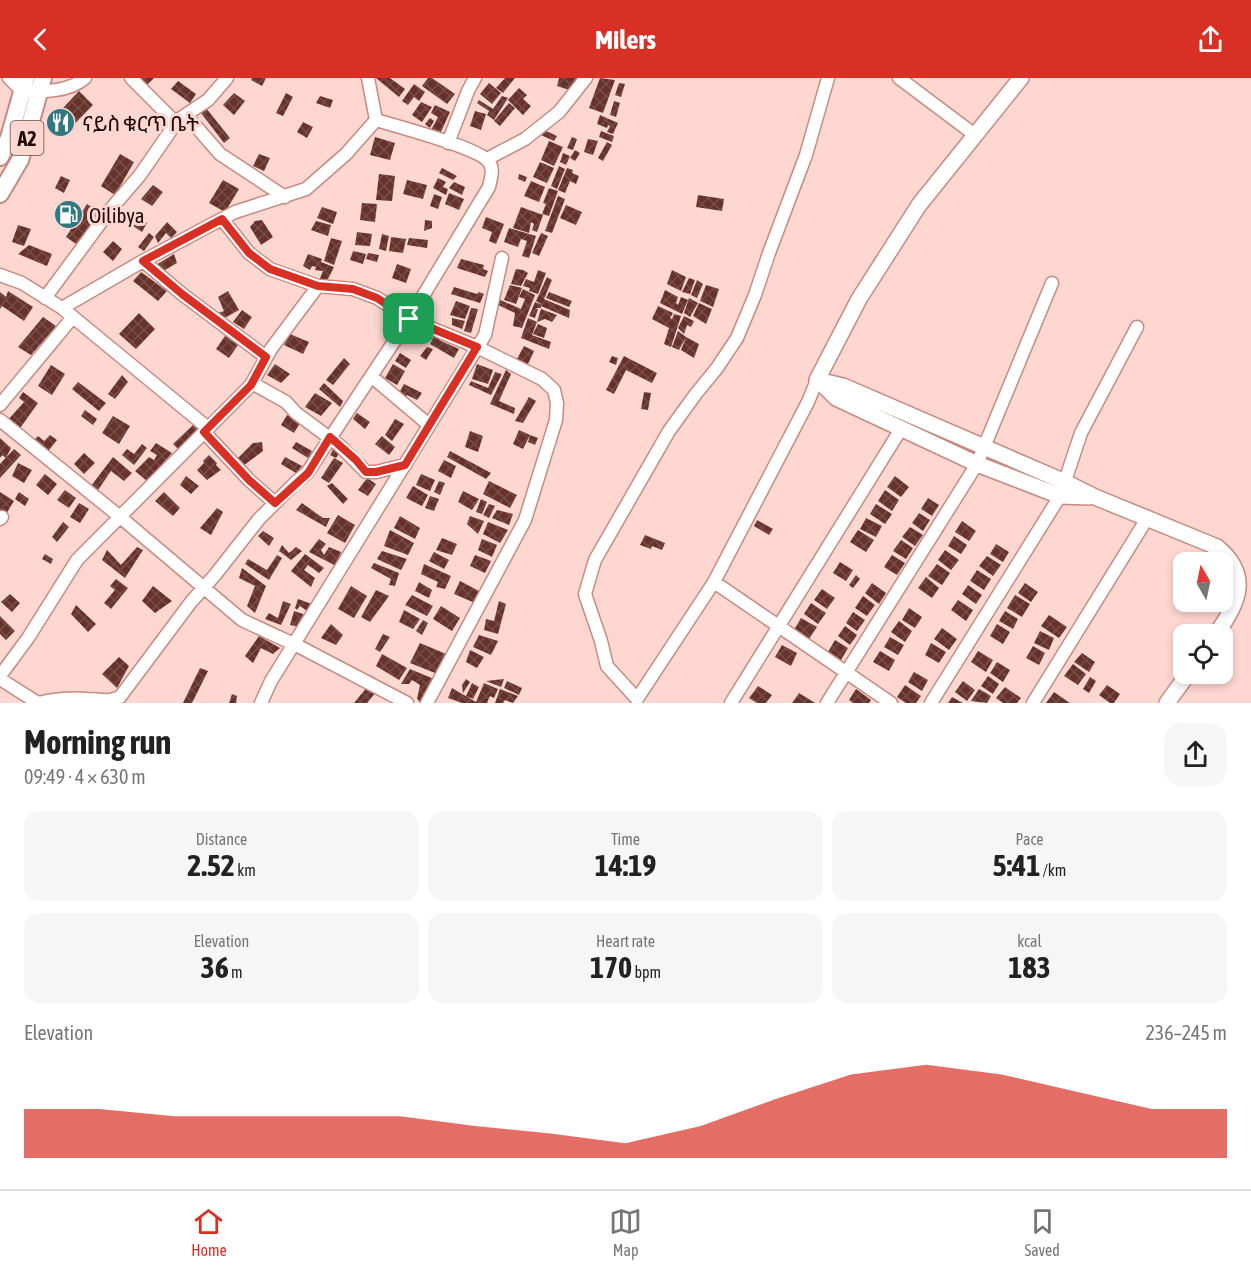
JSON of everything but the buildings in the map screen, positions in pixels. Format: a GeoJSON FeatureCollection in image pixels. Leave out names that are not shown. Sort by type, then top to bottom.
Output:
{"type":"FeatureCollection","features":[{"type":"Feature","properties":{"kind":"highway","name":"A2"},"geometry":{"type":"LineString","coordinates":[[0,157],[4,139],[24,85]]}},
{"type":"Feature","properties":{"kind":"highway","name":"A2"},"geometry":{"type":"LineString","coordinates":[[0,194],[20,160],[42,85]]}},
{"type":"Feature","properties":{"kind":"main road"},"geometry":{"type":"LineString","coordinates":[[818,380],[859,299],[919,205],[1021,78]]}},
{"type":"Feature","properties":{"kind":"main road"},"geometry":{"type":"LineString","coordinates":[[818,380],[836,398],[977,464],[1095,497],[1216,547],[1230,557],[1237,569],[1237,596],[1231,613],[1223,624]]}},
{"type":"Feature","properties":{"kind":"main road"},"geometry":{"type":"LineString","coordinates":[[818,380],[843,386],[983,448],[1063,489]]}},
{"type":"Feature","properties":{"kind":"main road"},"geometry":{"type":"LineString","coordinates":[[1167,703],[1181,684]]}},
{"type":"Feature","properties":{"kind":"street"},"geometry":{"type":"LineString","coordinates":[[9,78],[24,85],[74,85],[84,78]]}},
{"type":"Feature","properties":{"kind":"street"},"geometry":{"type":"LineString","coordinates":[[131,78],[220,154],[285,197]]}},
{"type":"Feature","properties":{"kind":"street"},"geometry":{"type":"LineString","coordinates":[[45,298],[181,119],[208,100],[227,78]]}},
{"type":"Feature","properties":{"kind":"street"},"geometry":{"type":"LineString","coordinates":[[62,308],[222,219],[252,206],[306,189],[346,154],[375,120],[368,78]]}},
{"type":"Feature","properties":{"kind":"street"},"geometry":{"type":"LineString","coordinates":[[448,143],[475,78]]}},
{"type":"Feature","properties":{"kind":"street"},"geometry":{"type":"LineString","coordinates":[[487,159],[525,139],[559,112],[586,78]]}},
{"type":"Feature","properties":{"kind":"street"},"geometry":{"type":"LineString","coordinates":[[818,380],[714,582],[638,702],[607,666],[585,594],[595,560],[669,431],[717,368],[736,338],[755,295],[799,174],[828,78]]}},
{"type":"Feature","properties":{"kind":"street"},"geometry":{"type":"LineString","coordinates":[[899,78],[975,135]]}},
{"type":"Feature","properties":{"kind":"street"},"geometry":{"type":"LineString","coordinates":[[318,286],[266,357],[252,382],[77,560],[0,678],[38,703],[50,700],[89,699],[108,702],[120,697],[259,519],[308,473],[409,319],[489,187],[493,170],[487,159],[465,148],[375,120]]}},
{"type":"Feature","properties":{"kind":"street"},"geometry":{"type":"LineString","coordinates":[[4,139],[27,138]]}},
{"type":"Feature","properties":{"kind":"street"},"geometry":{"type":"LineString","coordinates":[[222,219],[249,253],[270,269],[318,286],[353,289],[377,298],[409,319],[477,347],[542,379],[554,390],[557,403],[556,420],[525,520],[427,703]]}},
{"type":"Feature","properties":{"kind":"street"},"geometry":{"type":"LineString","coordinates":[[261,703],[271,681],[485,335],[502,258]]}},
{"type":"Feature","properties":{"kind":"street"},"geometry":{"type":"LineString","coordinates":[[143,261],[182,294],[266,357]]}},
{"type":"Feature","properties":{"kind":"street"},"geometry":{"type":"LineString","coordinates":[[0,275],[22,283],[74,317],[206,430],[249,480],[275,503]]}},
{"type":"Feature","properties":{"kind":"street"},"geometry":{"type":"LineString","coordinates":[[827,703],[977,464],[1052,283]]}},
{"type":"Feature","properties":{"kind":"street"},"geometry":{"type":"LineString","coordinates":[[0,405],[74,317]]}},
{"type":"Feature","properties":{"kind":"street"},"geometry":{"type":"LineString","coordinates":[[931,703],[1063,489],[1082,433],[1137,327]]}},
{"type":"Feature","properties":{"kind":"street"},"geometry":{"type":"LineString","coordinates":[[371,376],[429,425]]}},
{"type":"Feature","properties":{"kind":"street"},"geometry":{"type":"LineString","coordinates":[[252,382],[286,402],[296,413],[330,437],[366,472],[405,465]]}},
{"type":"Feature","properties":{"kind":"street"},"geometry":{"type":"LineString","coordinates":[[0,420],[119,516],[242,620],[294,644],[406,703]]}},
{"type":"Feature","properties":{"kind":"street"},"geometry":{"type":"LineString","coordinates":[[731,703],[901,429]]}},
{"type":"Feature","properties":{"kind":"street"},"geometry":{"type":"LineString","coordinates":[[1033,703],[1148,517]]}},
{"type":"Feature","properties":{"kind":"street"},"geometry":{"type":"LineString","coordinates":[[714,582],[891,703]]}},
{"type":"Feature","properties":{"kind":"place","name":"ናይስ ቁርጥ ቤት"},"geometry":{"type":"Point","coordinates":[61,123]}},
{"type":"Feature","properties":{"kind":"place","name":"Oilibya"},"geometry":{"type":"Point","coordinates":[68,215]}},
{"type":"Feature","properties":{"kind":"route"},"geometry":{"type":"LineString","coordinates":[[222,219],[249,253],[270,269],[318,286],[353,289],[377,298],[409,319],[477,347],[405,465],[366,472],[330,437],[308,473],[275,503],[249,480],[218,444],[204,432],[251,385],[266,357],[182,294],[143,261],[222,219]]}}]}
